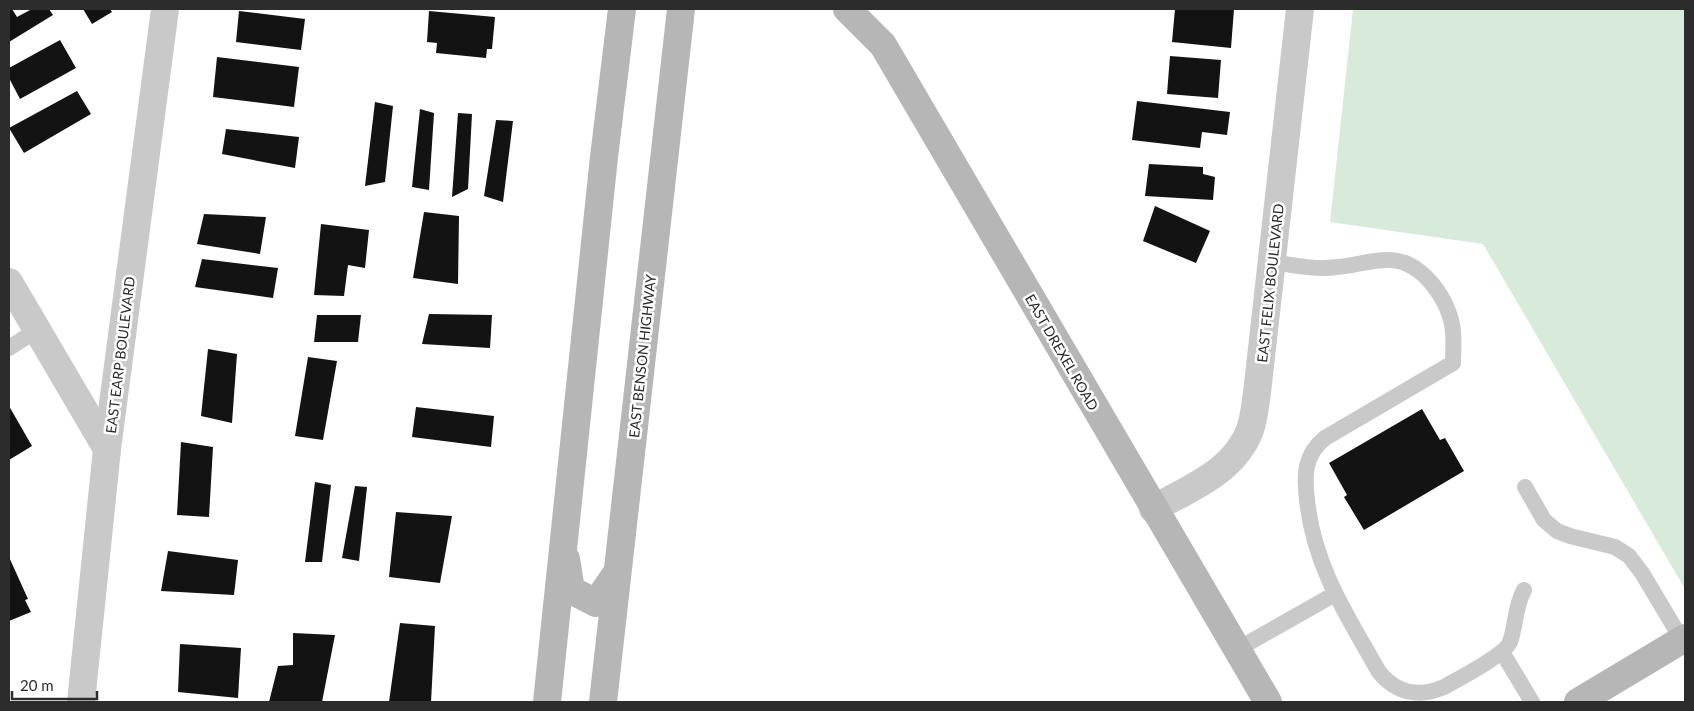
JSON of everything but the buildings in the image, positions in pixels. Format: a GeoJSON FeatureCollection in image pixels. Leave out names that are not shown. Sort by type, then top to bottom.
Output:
{"type":"FeatureCollection","features":[{"type":"Feature","properties":{"kind":"main road"},"geometry":{"type":"LineString","coordinates":[[546,702],[604,157],[622,9]]}},
{"type":"Feature","properties":{"kind":"main road","name":"EAST DREXEL ROAD"},"geometry":{"type":"LineString","coordinates":[[847,9],[883,45],[1268,702]]}},
{"type":"Feature","properties":{"kind":"main road","name":"EAST BENSON HIGHWAY"},"geometry":{"type":"LineString","coordinates":[[603,702],[684,10]]}},
{"type":"Feature","properties":{"kind":"main road"},"geometry":{"type":"LineString","coordinates":[[564,541],[571,590],[596,603],[618,572]]}},
{"type":"Feature","properties":{"kind":"main road"},"geometry":{"type":"LineString","coordinates":[[1578,702],[1684,639]]}},
{"type":"Feature","properties":{"kind":"street","name":"EAST EARP BOULEVARD"},"geometry":{"type":"LineString","coordinates":[[80,702],[107,449],[165,9]]}},
{"type":"Feature","properties":{"kind":"street","name":"EAST FELIX BOULEVARD"},"geometry":{"type":"LineString","coordinates":[[1154,509],[1222,470],[1238,452],[1245,440],[1253,416],[1300,9]]}},
{"type":"Feature","properties":{"kind":"street"},"geometry":{"type":"LineString","coordinates":[[9,282],[107,449]]}},
{"type":"Feature","properties":{"kind":"lane"},"geometry":{"type":"LineString","coordinates":[[1272,262],[1329,268],[1390,260],[1406,263],[1419,270],[1434,286],[1448,310],[1453,331],[1453,363],[1326,438],[1310,454],[1306,471],[1308,516],[1317,553],[1335,594],[1379,672],[1387,682],[1398,688],[1410,692],[1433,692],[1502,652],[1510,642],[1518,604],[1524,590]]}},
{"type":"Feature","properties":{"kind":"lane"},"geometry":{"type":"LineString","coordinates":[[9,348],[37,330]]}},
{"type":"Feature","properties":{"kind":"lane"},"geometry":{"type":"LineString","coordinates":[[1525,487],[1544,520],[1557,531],[1615,547],[1629,556],[1684,639]]}},
{"type":"Feature","properties":{"kind":"lane"},"geometry":{"type":"LineString","coordinates":[[1236,650],[1335,594]]}},
{"type":"Feature","properties":{"kind":"lane"},"geometry":{"type":"LineString","coordinates":[[1502,652],[1532,702]]}},
{"type":"Feature","properties":{"kind":"green space"},"geometry":{"type":"Polygon","coordinates":[[[1353,9],[1685,9],[1685,589],[1483,244],[1330,222],[1353,9]]]}}]}
